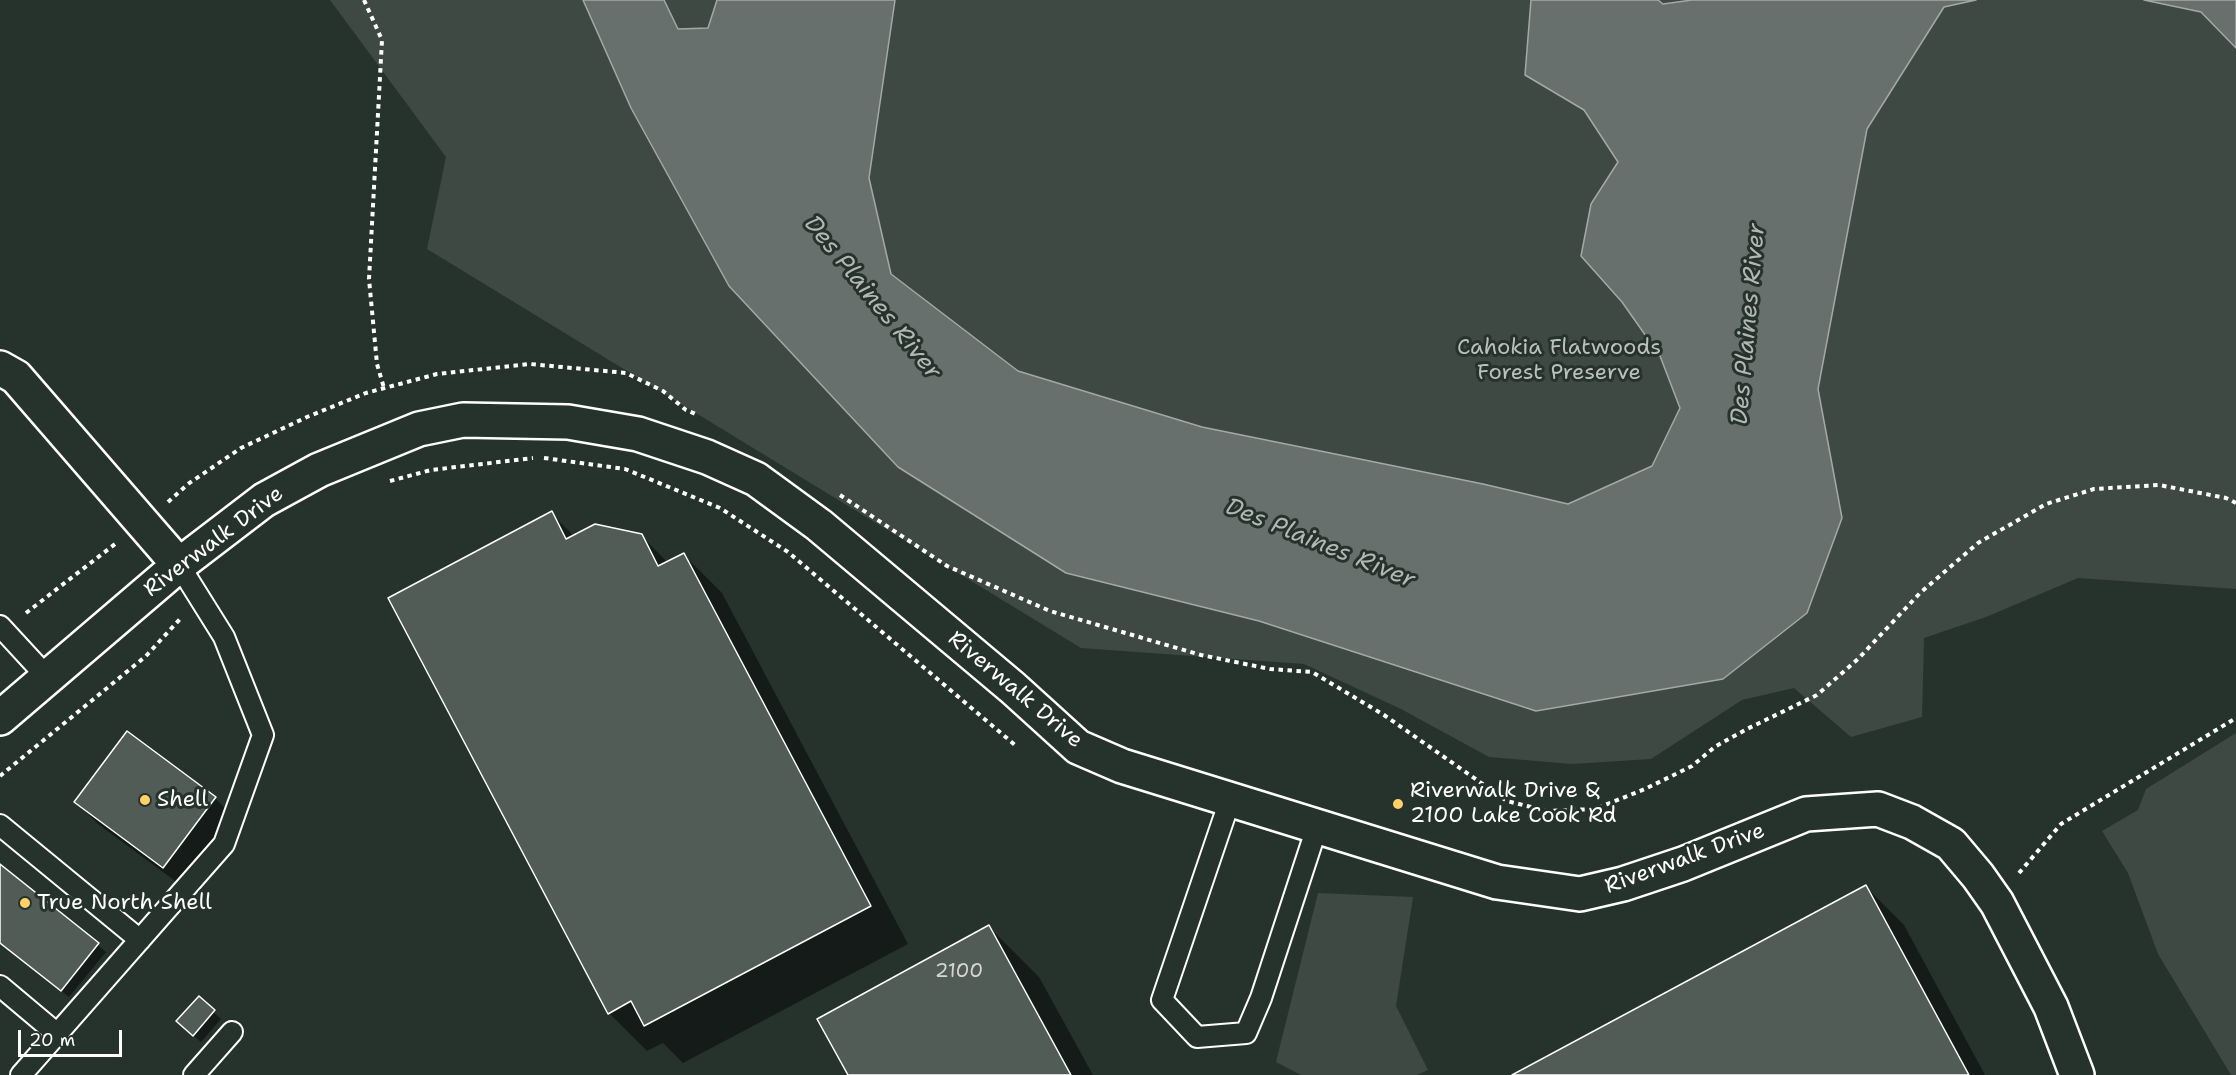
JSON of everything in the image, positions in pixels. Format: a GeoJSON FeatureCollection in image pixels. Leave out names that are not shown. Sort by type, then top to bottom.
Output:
{"type":"FeatureCollection","features":[{"type":"Feature","properties":{"kind":"street"},"geometry":{"type":"LineString","coordinates":[[0,368],[16,377],[179,564]]}},
{"type":"Feature","properties":{"kind":"street","name":"Riverwalk Drive"},"geometry":{"type":"LineString","coordinates":[[0,718],[179,564],[264,500],[319,470],[419,429],[463,420],[568,422],[638,434],[706,457],[765,486],[819,525],[1013,688],[1078,747],[1122,766],[1497,882],[1580,894],[1623,885],[1683,864],[1806,814],[1878,809],[1912,822],[1951,844],[1978,876],[1996,903],[2051,1007],[2077,1075]]}},
{"type":"Feature","properties":{"kind":"lane"},"geometry":{"type":"LineString","coordinates":[[21,1075],[224,844],[263,735],[224,637],[179,564]]}},
{"type":"Feature","properties":{"kind":"lane"},"geometry":{"type":"LineString","coordinates":[[2,628],[47,677]]}},
{"type":"Feature","properties":{"kind":"lane"},"geometry":{"type":"LineString","coordinates":[[1230,800],[1162,1000],[1197,1037],[1246,1033],[1261,998],[1317,827]]}},
{"type":"Feature","properties":{"kind":"lane"},"geometry":{"type":"LineString","coordinates":[[0,825],[140,940]]}},
{"type":"Feature","properties":{"kind":"lane"},"geometry":{"type":"LineString","coordinates":[[0,986],[56,1033]]}},
{"type":"Feature","properties":{"kind":"lane"},"geometry":{"type":"LineString","coordinates":[[194,1075],[232,1032]]}},
{"type":"Feature","properties":{"kind":"path"},"geometry":{"type":"LineString","coordinates":[[364,0],[382,40],[369,279],[377,364],[384,388]]}},
{"type":"Feature","properties":{"kind":"path"},"geometry":{"type":"LineString","coordinates":[[2,628],[142,523],[188,484],[241,448],[307,417],[384,388],[437,374],[530,364],[586,368],[626,373],[663,391],[686,410],[703,418]]}},
{"type":"Feature","properties":{"kind":"path"},"geometry":{"type":"LineString","coordinates":[[378,484],[431,470],[538,458],[625,470],[720,508],[788,552],[1015,745]]}},
{"type":"Feature","properties":{"kind":"path"},"geometry":{"type":"LineString","coordinates":[[839,494],[947,566],[1050,611],[1201,655],[1270,669],[1312,672],[1384,715],[1507,801],[1547,810],[1595,809],[1644,789],[1692,766],[1716,746],[1747,729],[1817,695],[1858,659],[1920,593],[1978,543],[2046,504],[2094,489],[2159,485],[2226,498],[2236,504]]}},
{"type":"Feature","properties":{"kind":"path"},"geometry":{"type":"LineString","coordinates":[[0,776],[146,656],[200,598]]}},
{"type":"Feature","properties":{"kind":"path"},"geometry":{"type":"LineString","coordinates":[[1996,903],[2041,845],[2061,824],[2236,718]]}},
{"type":"Feature","properties":{"kind":"green space","name":"Cahokia Flatwoods Forest Preserve"},"geometry":{"type":"Polygon","coordinates":[[[330,0],[2236,0],[2236,589],[2078,578],[1986,617],[1924,638],[1922,717],[1851,737],[1794,688],[1742,700],[1651,759],[1572,764],[1489,757],[1401,709],[1304,664],[1081,648],[427,249],[446,157],[330,0]]]}},
{"type":"Feature","properties":{"kind":"green space"},"geometry":{"type":"Polygon","coordinates":[[[2236,733],[2236,1075],[2231,1075],[2158,954],[2128,873],[2102,831],[2138,810],[2146,789],[2236,733]]]}},
{"type":"Feature","properties":{"kind":"green space"},"geometry":{"type":"Polygon","coordinates":[[[1318,893],[1413,897],[1396,1006],[1428,1070],[1417,1075],[1301,1075],[1276,1062],[1318,893]]]}},
{"type":"Feature","properties":{"kind":"water","name":"Des Plaines River"},"geometry":{"type":"Polygon","coordinates":[[[583,0],[664,0],[678,29],[708,28],[717,0],[895,0],[869,178],[891,274],[1018,371],[1202,427],[1483,484],[1568,504],[1652,466],[1680,408],[1660,356],[1622,302],[1581,256],[1591,204],[1618,162],[1584,110],[1525,75],[1531,0],[1658,0],[1663,4],[1692,0],[1976,0],[1944,7],[1867,129],[1818,389],[1842,518],[1807,613],[1723,679],[1536,711],[1259,621],[1066,573],[898,467],[729,286],[631,108],[583,0]]]}},
{"type":"Feature","properties":{"kind":"water"},"geometry":{"type":"Polygon","coordinates":[[[2144,0],[2236,0],[2236,48],[2201,12],[2144,0]]]}},
{"type":"Feature","properties":{"kind":"building"},"geometry":{"type":"Polygon","coordinates":[[[552,511],[566,539],[595,524],[642,534],[658,566],[684,553],[871,906],[644,1026],[631,1001],[608,1014],[388,598],[552,511]]]}},
{"type":"Feature","properties":{"kind":"building","name":"Shell"},"geometry":{"type":"Polygon","coordinates":[[[127,731],[216,797],[163,868],[74,802],[127,731]]]}},
{"type":"Feature","properties":{"kind":"building","name":"True North Shell"},"geometry":{"type":"Polygon","coordinates":[[[0,864],[99,943],[61,991],[0,943],[0,864]]]}},
{"type":"Feature","properties":{"kind":"building"},"geometry":{"type":"Polygon","coordinates":[[[1866,885],[1969,1075],[1512,1075],[1866,885]]]}},
{"type":"Feature","properties":{"kind":"building"},"geometry":{"type":"Polygon","coordinates":[[[989,925],[1071,1075],[848,1075],[817,1019],[989,925]]]}},
{"type":"Feature","properties":{"kind":"building"},"geometry":{"type":"Polygon","coordinates":[[[199,996],[215,1010],[193,1036],[176,1021],[199,996]]]}},
{"type":"Feature","properties":{"kind":"place","name":"Shell"},"geometry":{"type":"Point","coordinates":[145,800]}},
{"type":"Feature","properties":{"kind":"place","name":"Riverwalk Drive & 2100 Lake Cook Rd"},"geometry":{"type":"Point","coordinates":[1398,804]}},
{"type":"Feature","properties":{"kind":"place","name":"True North Shell"},"geometry":{"type":"Point","coordinates":[25,903]}}]}
